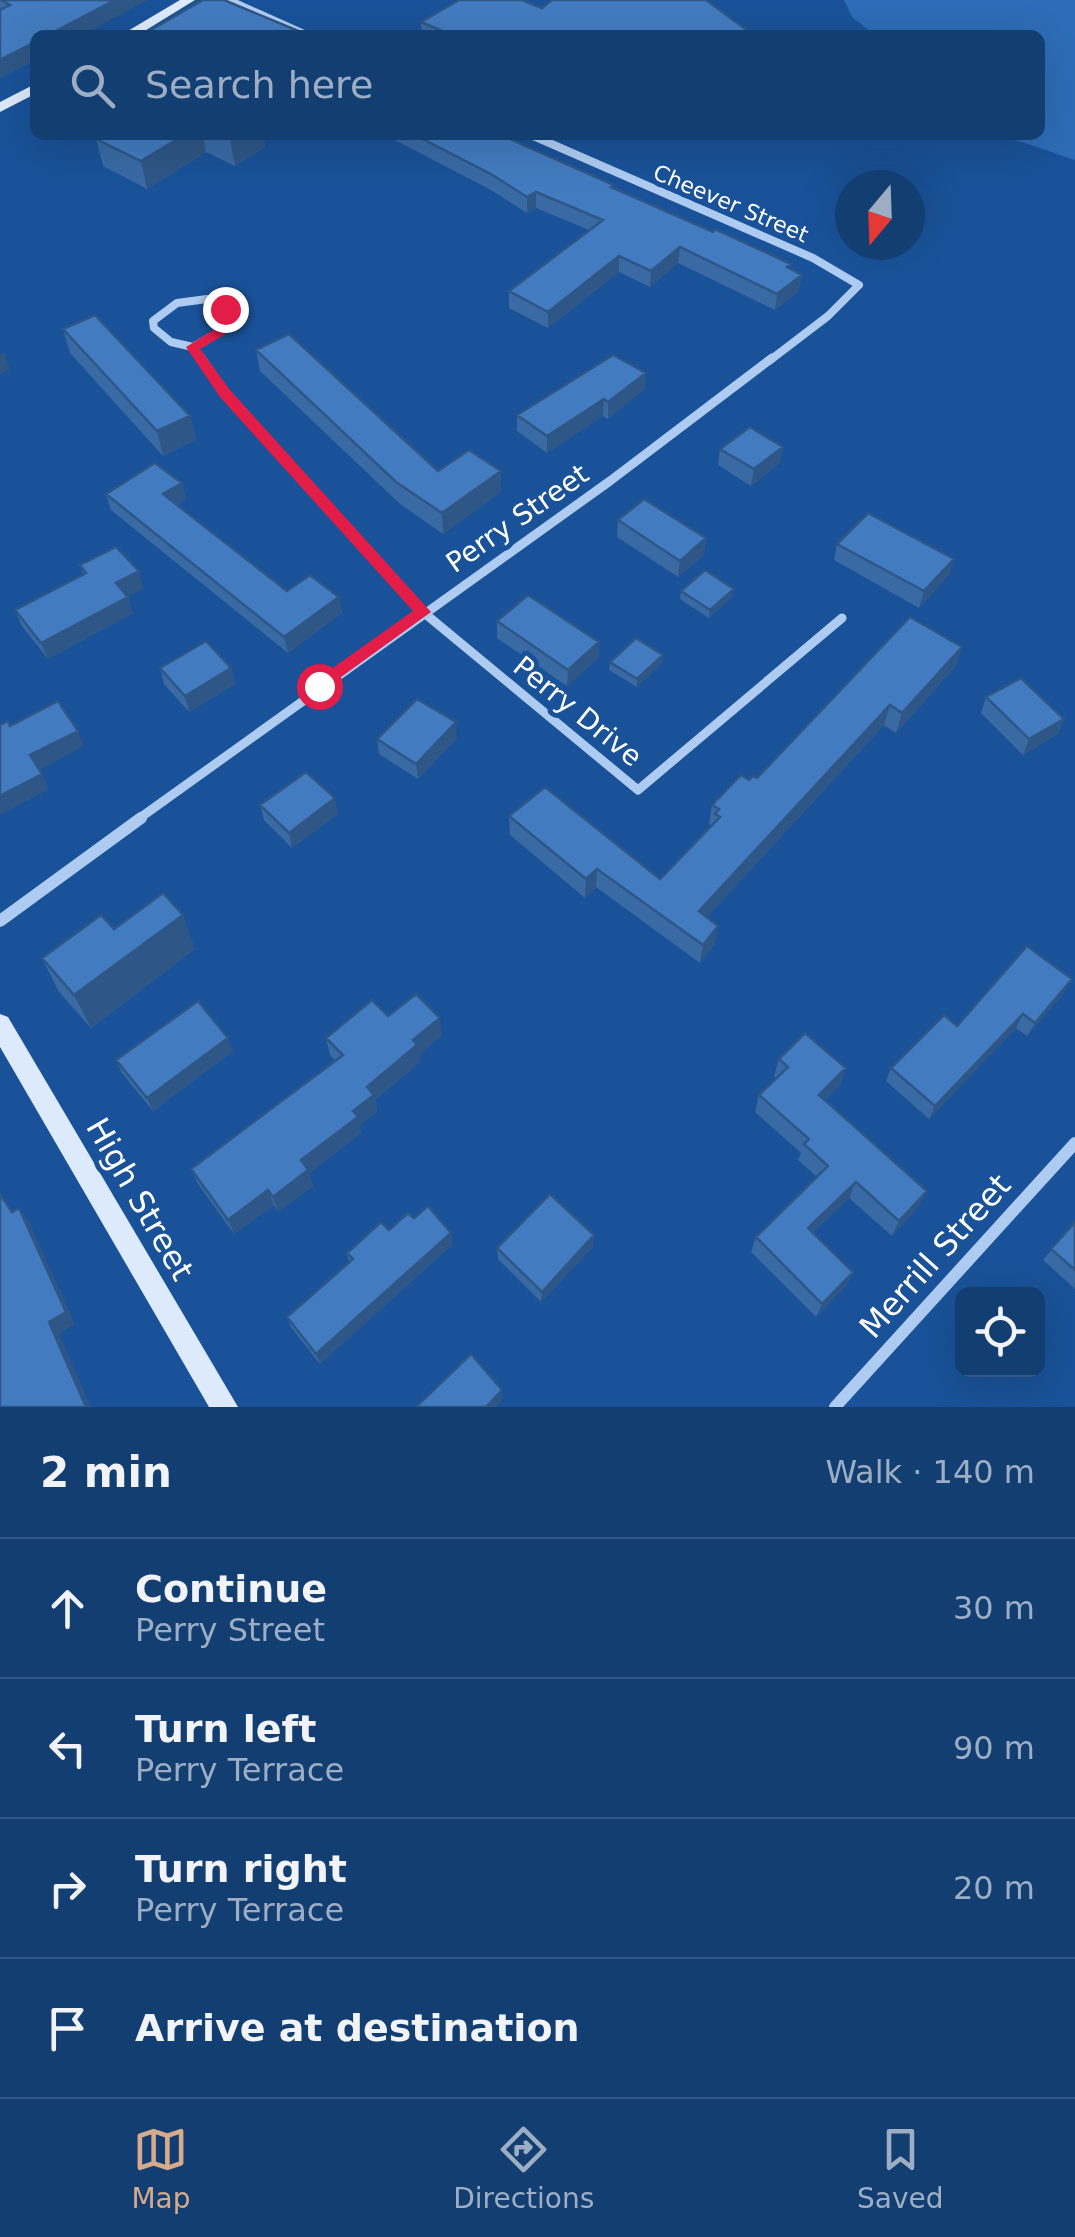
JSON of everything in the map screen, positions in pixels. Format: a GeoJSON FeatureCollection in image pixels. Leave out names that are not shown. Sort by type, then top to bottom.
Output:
{"type":"FeatureCollection","features":[{"type":"Feature","properties":{"kind":"main road"},"geometry":{"type":"LineString","coordinates":[[137,30],[189,0]]}},
{"type":"Feature","properties":{"kind":"main road"},"geometry":{"type":"LineString","coordinates":[[0,108],[30,91]]}},
{"type":"Feature","properties":{"kind":"main road","name":"High Street"},"geometry":{"type":"LineString","coordinates":[[0,1024],[224,1407]]}},
{"type":"Feature","properties":{"kind":"street"},"geometry":{"type":"LineString","coordinates":[[228,0],[295,30]]}},
{"type":"Feature","properties":{"kind":"street","name":"Cheever Street"},"geometry":{"type":"LineString","coordinates":[[542,140],[813,258],[859,285]]}},
{"type":"Feature","properties":{"kind":"street","name":"Perry Street"},"geometry":{"type":"LineString","coordinates":[[0,921],[423,612],[610,481],[828,316],[859,285]]}},
{"type":"Feature","properties":{"kind":"street"},"geometry":{"type":"LineString","coordinates":[[193,347],[219,332],[230,316],[220,304],[186,300],[167,306],[154,321],[154,328],[171,342],[193,347],[225,394],[423,612]]}},
{"type":"Feature","properties":{"kind":"street","name":"Perry Drive"},"geometry":{"type":"LineString","coordinates":[[423,612],[638,790],[842,618]]}},
{"type":"Feature","properties":{"kind":"street","name":"Merrill Street"},"geometry":{"type":"LineString","coordinates":[[835,1407],[1075,1143]]}},
{"type":"Feature","properties":{"kind":"shaded area"},"geometry":{"type":"Polygon","coordinates":[[[844,0],[1075,0],[1075,160],[1016,140],[1045,140],[1045,30],[869,30],[852,17],[844,0]]]}},
{"type":"Feature","properties":{"kind":"building"},"geometry":{"type":"Polygon","coordinates":[[[1,0],[115,0],[58,30],[30,30],[30,45],[0,60],[0,10],[10,5],[1,0]]]}},
{"type":"Feature","properties":{"kind":"building"},"geometry":{"type":"Polygon","coordinates":[[[203,0],[224,0],[296,30],[151,30],[203,0]]]}},
{"type":"Feature","properties":{"kind":"building"},"geometry":{"type":"Polygon","coordinates":[[[459,0],[522,0],[542,8],[552,0],[706,0],[747,30],[440,30],[421,22],[459,0]]]}},
{"type":"Feature","properties":{"kind":"building"},"geometry":{"type":"Polygon","coordinates":[[[98,140],[176,140],[141,161],[98,140]]]}},
{"type":"Feature","properties":{"kind":"building"},"geometry":{"type":"Polygon","coordinates":[[[425,140],[512,140],[791,264],[787,267],[802,275],[777,294],[680,247],[651,271],[619,256],[548,312],[509,291],[603,220],[536,192],[527,197],[425,140]]]}},
{"type":"Feature","properties":{"kind":"building"},"geometry":{"type":"Polygon","coordinates":[[[95,315],[190,416],[157,431],[63,329],[95,315]]]}},
{"type":"Feature","properties":{"kind":"building"},"geometry":{"type":"Polygon","coordinates":[[[289,334],[438,471],[469,450],[501,471],[442,513],[396,482],[256,350],[289,334]]]}},
{"type":"Feature","properties":{"kind":"building"},"geometry":{"type":"Polygon","coordinates":[[[613,355],[646,373],[608,402],[604,399],[547,436],[517,415],[613,355]]]}},
{"type":"Feature","properties":{"kind":"building"},"geometry":{"type":"Polygon","coordinates":[[[750,427],[783,447],[754,469],[720,449],[750,427]]]}},
{"type":"Feature","properties":{"kind":"building"},"geometry":{"type":"Polygon","coordinates":[[[155,463],[182,483],[163,494],[287,591],[310,575],[339,597],[284,637],[106,494],[155,463]]]}},
{"type":"Feature","properties":{"kind":"building"},"geometry":{"type":"Polygon","coordinates":[[[644,499],[706,538],[680,561],[618,520],[644,499]]]}},
{"type":"Feature","properties":{"kind":"building"},"geometry":{"type":"Polygon","coordinates":[[[868,513],[954,559],[924,591],[837,544],[868,513]]]}},
{"type":"Feature","properties":{"kind":"building"},"geometry":{"type":"Polygon","coordinates":[[[116,547],[139,571],[116,583],[128,597],[41,643],[15,610],[86,573],[80,565],[116,547]]]}},
{"type":"Feature","properties":{"kind":"building"},"geometry":{"type":"Polygon","coordinates":[[[705,570],[734,589],[710,610],[681,591],[705,570]]]}},
{"type":"Feature","properties":{"kind":"building"},"geometry":{"type":"Polygon","coordinates":[[[528,595],[599,642],[568,670],[497,621],[528,595]]]}},
{"type":"Feature","properties":{"kind":"building"},"geometry":{"type":"Polygon","coordinates":[[[910,617],[962,647],[902,713],[890,705],[699,911],[718,926],[703,945],[597,869],[586,879],[509,816],[545,787],[660,879],[720,817],[715,814],[719,809],[712,805],[741,775],[749,780],[757,778],[910,617]]]}},
{"type":"Feature","properties":{"kind":"building"},"geometry":{"type":"Polygon","coordinates":[[[636,638],[663,655],[637,679],[610,662],[636,638]]]}},
{"type":"Feature","properties":{"kind":"building"},"geometry":{"type":"Polygon","coordinates":[[[206,641],[231,668],[185,696],[160,668],[206,641]]]}},
{"type":"Feature","properties":{"kind":"building"},"geometry":{"type":"Polygon","coordinates":[[[1021,678],[1064,719],[1029,739],[986,697],[1021,678]]]}},
{"type":"Feature","properties":{"kind":"building"},"geometry":{"type":"Polygon","coordinates":[[[417,699],[456,722],[416,764],[377,739],[417,699]]]}},
{"type":"Feature","properties":{"kind":"building"},"geometry":{"type":"Polygon","coordinates":[[[58,701],[78,731],[30,755],[42,774],[0,796],[0,725],[8,721],[10,726],[58,701]]]}},
{"type":"Feature","properties":{"kind":"building"},"geometry":{"type":"Polygon","coordinates":[[[306,772],[335,798],[289,833],[260,805],[306,772]]]}},
{"type":"Feature","properties":{"kind":"building"},"geometry":{"type":"Polygon","coordinates":[[[163,893],[183,915],[74,995],[42,958],[101,915],[114,929],[163,893]]]}},
{"type":"Feature","properties":{"kind":"building"},"geometry":{"type":"Polygon","coordinates":[[[1027,946],[1072,979],[1035,1023],[1023,1014],[935,1106],[891,1068],[944,1015],[957,1026],[1027,946]]]}},
{"type":"Feature","properties":{"kind":"building"},"geometry":{"type":"Polygon","coordinates":[[[416,994],[440,1018],[413,1040],[417,1045],[367,1087],[374,1095],[353,1111],[358,1117],[301,1160],[308,1170],[273,1197],[268,1190],[228,1220],[191,1169],[343,1055],[326,1038],[372,1000],[388,1016],[416,994]]]}},
{"type":"Feature","properties":{"kind":"building"},"geometry":{"type":"Polygon","coordinates":[[[198,1001],[228,1038],[147,1098],[116,1060],[198,1001]]]}},
{"type":"Feature","properties":{"kind":"building"},"geometry":{"type":"Polygon","coordinates":[[[805,1033],[846,1068],[819,1095],[927,1191],[899,1221],[856,1182],[808,1228],[853,1272],[822,1304],[756,1237],[828,1166],[804,1144],[809,1139],[759,1095],[788,1067],[779,1059],[805,1033]]]}},
{"type":"Feature","properties":{"kind":"building"},"geometry":{"type":"Polygon","coordinates":[[[0,1194],[12,1212],[19,1208],[66,1312],[49,1322],[86,1407],[0,1407],[0,1194]]]}},
{"type":"Feature","properties":{"kind":"building"},"geometry":{"type":"Polygon","coordinates":[[[550,1194],[594,1235],[542,1292],[497,1248],[550,1194]]]}},
{"type":"Feature","properties":{"kind":"building"},"geometry":{"type":"Polygon","coordinates":[[[428,1206],[451,1233],[316,1354],[287,1317],[353,1259],[347,1253],[381,1222],[389,1230],[408,1213],[414,1218],[428,1206]]]}},
{"type":"Feature","properties":{"kind":"building"},"geometry":{"type":"Polygon","coordinates":[[[1075,1222],[1075,1270],[1051,1249],[1075,1222]]]}},
{"type":"Feature","properties":{"kind":"building"},"geometry":{"type":"Polygon","coordinates":[[[471,1354],[502,1390],[486,1407],[416,1407],[471,1354]]]}},
{"type":"Feature","properties":{"kind":"route"},"geometry":{"type":"LineString","coordinates":[[225,309],[230,316],[219,332],[193,347],[225,394],[423,612],[319,686]]}}]}
